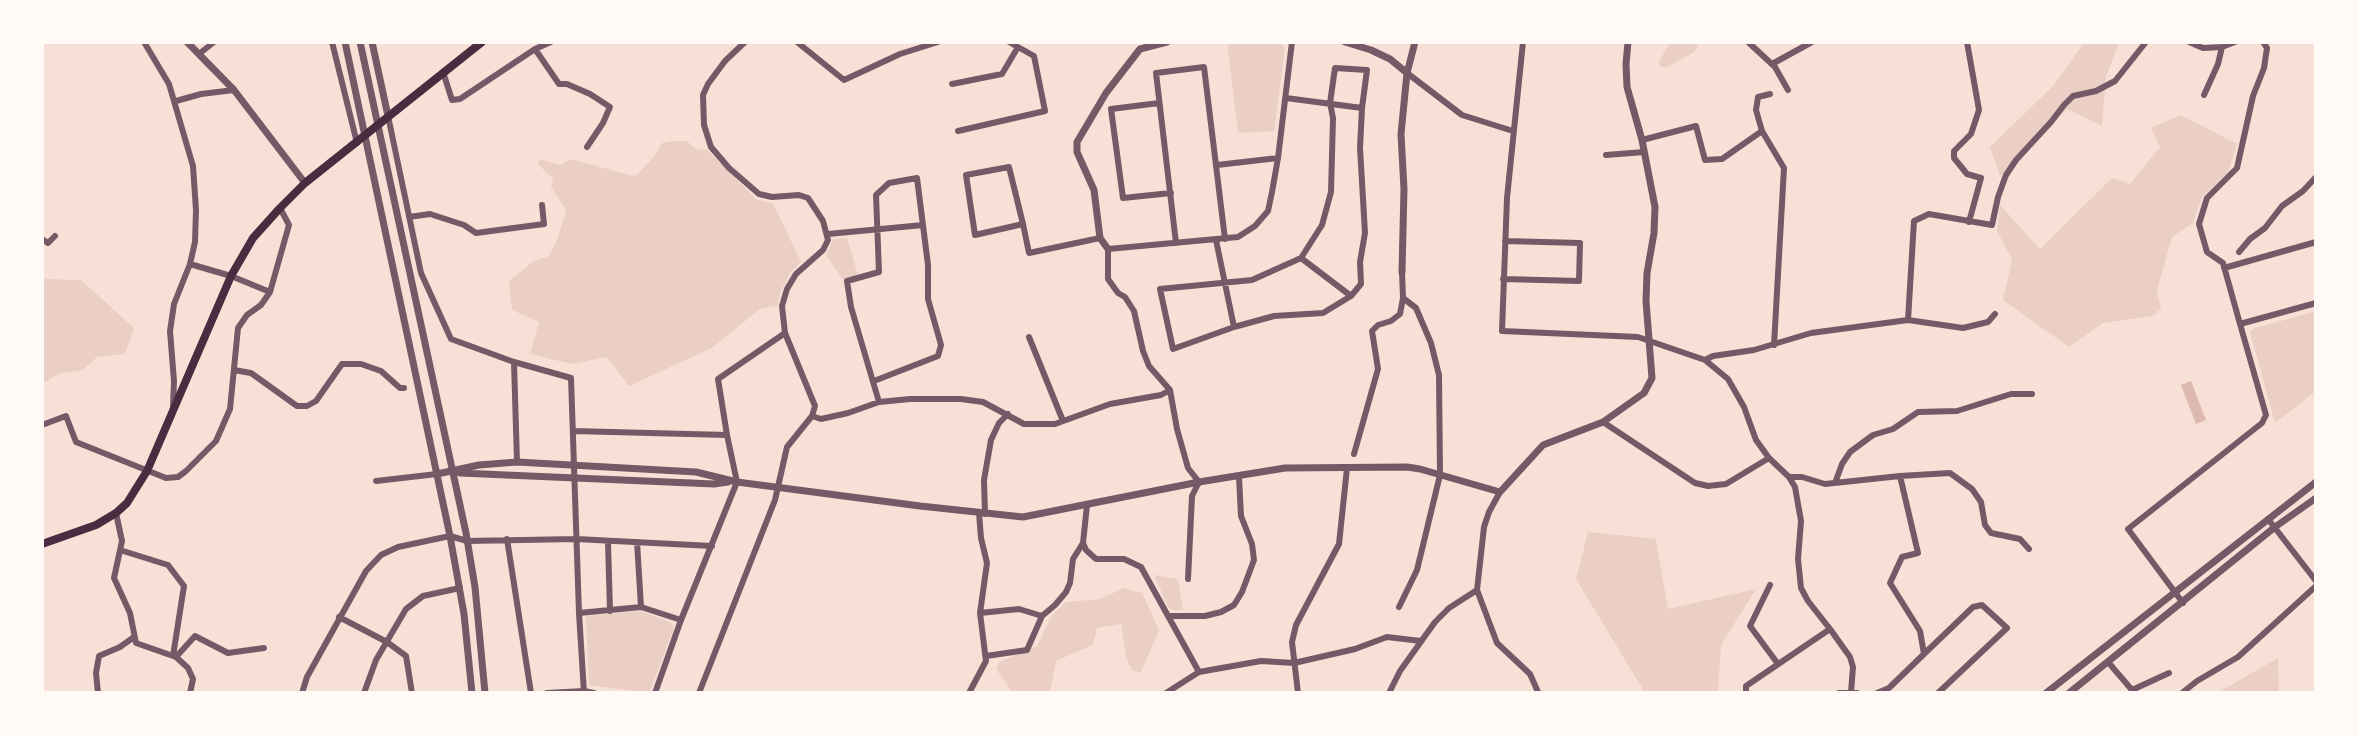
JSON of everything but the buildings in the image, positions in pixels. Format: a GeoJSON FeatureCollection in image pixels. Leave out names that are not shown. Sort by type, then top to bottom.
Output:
{"type":"FeatureCollection","features":[{"type":"Feature","properties":{"kind":"main road"},"geometry":{"type":"LineString","coordinates":[[42,544],[88,529],[116,513],[127,503],[147,471],[231,276],[253,238],[305,183],[482,42]]}},
{"type":"Feature","properties":{"kind":"street"},"geometry":{"type":"LineString","coordinates":[[145,42],[176,101],[193,166],[195,242],[190,264],[174,304],[170,331],[174,381],[173,411]]}},
{"type":"Feature","properties":{"kind":"street"},"geometry":{"type":"LineString","coordinates":[[187,42],[234,90],[305,183]]}},
{"type":"Feature","properties":{"kind":"street"},"geometry":{"type":"LineString","coordinates":[[199,54],[214,42]]}},
{"type":"Feature","properties":{"kind":"street"},"geometry":{"type":"LineString","coordinates":[[332,42],[357,143]]}},
{"type":"Feature","properties":{"kind":"street"},"geometry":{"type":"LineString","coordinates":[[345,42],[460,587],[472,693]]}},
{"type":"Feature","properties":{"kind":"street"},"geometry":{"type":"LineString","coordinates":[[360,42],[467,541],[475,587],[485,693]]}},
{"type":"Feature","properties":{"kind":"street"},"geometry":{"type":"LineString","coordinates":[[372,42],[421,273],[451,339],[514,362],[571,378],[584,692]]}},
{"type":"Feature","properties":{"kind":"street"},"geometry":{"type":"LineString","coordinates":[[443,72],[452,100],[460,99],[551,42]]}},
{"type":"Feature","properties":{"kind":"street"},"geometry":{"type":"LineString","coordinates":[[699,693],[775,500],[787,447],[811,416],[815,406],[785,333],[782,306],[787,289],[796,274],[826,246],[828,234],[823,221],[807,198],[799,195],[772,197],[759,194],[729,168],[711,147],[704,125],[703,95],[725,61],[745,42]]}},
{"type":"Feature","properties":{"kind":"street"},"geometry":{"type":"LineString","coordinates":[[797,42],[844,80],[900,54],[938,42]]}},
{"type":"Feature","properties":{"kind":"street"},"geometry":{"type":"LineString","coordinates":[[958,131],[1045,111],[1034,56],[1009,42]]}},
{"type":"Feature","properties":{"kind":"street"},"geometry":{"type":"LineString","coordinates":[[1167,42],[1140,49],[1106,93],[1077,142],[1077,152],[1094,190],[1100,238],[1108,249],[1108,279],[1134,311],[1149,366],[1170,390],[1188,468],[1199,482]]}},
{"type":"Feature","properties":{"kind":"street"},"geometry":{"type":"LineString","coordinates":[[1108,249],[1238,237],[1255,226],[1268,211],[1278,158],[1292,42]]}},
{"type":"Feature","properties":{"kind":"street"},"geometry":{"type":"LineString","coordinates":[[1345,42],[1390,59],[1462,115],[1513,131]]}},
{"type":"Feature","properties":{"kind":"street"},"geometry":{"type":"LineString","coordinates":[[1354,454],[1378,369],[1372,331],[1399,314],[1403,298],[1405,245],[1401,134],[1407,73],[1415,42]]}},
{"type":"Feature","properties":{"kind":"street"},"geometry":{"type":"LineString","coordinates":[[1523,42],[1504,241],[1502,331],[1638,337],[1705,360],[1728,379],[1736,391],[1756,440],[1796,487],[1800,507],[1798,573],[1801,588],[1850,657],[1853,667],[1854,692],[1839,693]]}},
{"type":"Feature","properties":{"kind":"street"},"geometry":{"type":"LineString","coordinates":[[1538,692],[1530,674],[1497,643],[1477,590],[1484,527],[1500,492],[1543,445],[1603,422],[1638,398],[1650,385],[1653,369],[1648,341],[1647,273],[1654,233],[1655,206],[1628,87],[1628,42]]}},
{"type":"Feature","properties":{"kind":"street"},"geometry":{"type":"LineString","coordinates":[[1748,42],[1772,64],[1788,90]]}},
{"type":"Feature","properties":{"kind":"street"},"geometry":{"type":"LineString","coordinates":[[1772,64],[1812,42]]}},
{"type":"Feature","properties":{"kind":"street"},"geometry":{"type":"LineString","coordinates":[[1967,42],[1979,110],[1971,134],[1954,151],[1954,158],[1967,174],[1981,178],[1969,222]]}},
{"type":"Feature","properties":{"kind":"street"},"geometry":{"type":"LineString","coordinates":[[1908,320],[1914,221],[1929,214],[1992,225],[2006,175],[2016,160],[2064,104],[2073,96],[2096,91],[2115,81],[2146,42]]}},
{"type":"Feature","properties":{"kind":"street"},"geometry":{"type":"LineString","coordinates":[[2189,42],[2203,48],[2222,47],[2235,42]]}},
{"type":"Feature","properties":{"kind":"street"},"geometry":{"type":"LineString","coordinates":[[2183,603],[2128,529],[2262,423],[2266,415],[2223,263],[2207,252],[2199,224],[2207,198],[2237,168],[2253,96],[2264,68],[2267,48],[2263,42]]}},
{"type":"Feature","properties":{"kind":"street"},"geometry":{"type":"LineString","coordinates":[[952,84],[1002,74],[1018,47]]}},
{"type":"Feature","properties":{"kind":"street"},"geometry":{"type":"LineString","coordinates":[[2204,95],[2218,64],[2222,47]]}},
{"type":"Feature","properties":{"kind":"street"},"geometry":{"type":"LineString","coordinates":[[536,49],[559,83],[590,94],[610,107],[587,147]]}},
{"type":"Feature","properties":{"kind":"street"},"geometry":{"type":"LineString","coordinates":[[1176,243],[1156,73],[1204,67],[1225,239]]}},
{"type":"Feature","properties":{"kind":"street"},"geometry":{"type":"LineString","coordinates":[[1335,68],[1367,71],[1360,148],[1365,233],[1360,262],[1361,284],[1351,296],[1323,313],[1274,316],[1173,349],[1160,289],[1252,279],[1301,258],[1322,225],[1331,192],[1333,118],[1330,103],[1335,68]]}},
{"type":"Feature","properties":{"kind":"street"},"geometry":{"type":"LineString","coordinates":[[176,101],[201,94],[234,90]]}},
{"type":"Feature","properties":{"kind":"street"},"geometry":{"type":"LineString","coordinates":[[1770,94],[1758,97],[1756,110],[1762,131],[1784,168],[1774,345]]}},
{"type":"Feature","properties":{"kind":"street"},"geometry":{"type":"LineString","coordinates":[[1286,99],[1362,108]]}},
{"type":"Feature","properties":{"kind":"street"},"geometry":{"type":"LineString","coordinates":[[1159,103],[1111,108],[1123,198],[1171,193]]}},
{"type":"Feature","properties":{"kind":"street"},"geometry":{"type":"LineString","coordinates":[[1642,140],[1696,126],[1705,160],[1721,159],[1762,131]]}},
{"type":"Feature","properties":{"kind":"street"},"geometry":{"type":"LineString","coordinates":[[1606,155],[1644,152]]}},
{"type":"Feature","properties":{"kind":"street"},"geometry":{"type":"LineString","coordinates":[[1217,165],[1278,158]]}},
{"type":"Feature","properties":{"kind":"street"},"geometry":{"type":"LineString","coordinates":[[1023,224],[975,235],[966,175],[1009,167],[1023,224],[1029,253],[1100,238]]}},
{"type":"Feature","properties":{"kind":"street"},"geometry":{"type":"LineString","coordinates":[[874,381],[938,355],[941,345],[928,299],[928,265],[917,178],[889,183],[876,195],[879,272],[847,281],[851,307],[879,402]]}},
{"type":"Feature","properties":{"kind":"street"},"geometry":{"type":"LineString","coordinates":[[2239,252],[2265,228],[2283,206],[2315,181]]}},
{"type":"Feature","properties":{"kind":"street"},"geometry":{"type":"LineString","coordinates":[[409,217],[430,214],[464,225],[476,233],[544,223],[542,205]]}},
{"type":"Feature","properties":{"kind":"street"},"geometry":{"type":"LineString","coordinates":[[42,425],[66,416],[76,442],[166,478],[178,477],[216,441],[230,409],[238,328],[270,292],[289,225],[280,208]]}},
{"type":"Feature","properties":{"kind":"street"},"geometry":{"type":"LineString","coordinates":[[828,234],[923,225]]}},
{"type":"Feature","properties":{"kind":"street"},"geometry":{"type":"LineString","coordinates":[[42,239],[48,243],[55,236]]}},
{"type":"Feature","properties":{"kind":"street"},"geometry":{"type":"LineString","coordinates":[[1216,240],[1234,327]]}},
{"type":"Feature","properties":{"kind":"street"},"geometry":{"type":"LineString","coordinates":[[1503,279],[1579,281],[1580,243],[1504,241]]}},
{"type":"Feature","properties":{"kind":"street"},"geometry":{"type":"LineString","coordinates":[[2224,268],[2316,242]]}},
{"type":"Feature","properties":{"kind":"street"},"geometry":{"type":"LineString","coordinates":[[1301,258],[1351,296]]}},
{"type":"Feature","properties":{"kind":"street"},"geometry":{"type":"LineString","coordinates":[[190,264],[231,276],[270,292]]}},
{"type":"Feature","properties":{"kind":"street"},"geometry":{"type":"LineString","coordinates":[[1399,607],[1417,570],[1440,475],[1439,375],[1431,343],[1416,308],[1403,298]]}},
{"type":"Feature","properties":{"kind":"street"},"geometry":{"type":"LineString","coordinates":[[2240,324],[2316,303]]}},
{"type":"Feature","properties":{"kind":"street"},"geometry":{"type":"LineString","coordinates":[[1705,360],[1713,356],[1774,345],[1811,333],[1908,320],[1963,328],[1988,322],[1995,314]]}},
{"type":"Feature","properties":{"kind":"street"},"geometry":{"type":"LineString","coordinates":[[654,693],[737,482],[718,379],[785,333]]}},
{"type":"Feature","properties":{"kind":"street"},"geometry":{"type":"LineString","coordinates":[[1029,337],[1063,421]]}},
{"type":"Feature","properties":{"kind":"street"},"geometry":{"type":"LineString","coordinates":[[514,362],[517,462]]}},
{"type":"Feature","properties":{"kind":"street"},"geometry":{"type":"LineString","coordinates":[[234,370],[251,373],[297,406],[307,406],[316,401],[342,364],[361,365],[381,371],[400,388],[404,388]]}},
{"type":"Feature","properties":{"kind":"street"},"geometry":{"type":"LineString","coordinates":[[811,416],[821,419],[879,402],[961,399],[983,402],[1024,424],[1055,424],[1110,404],[1161,395],[1170,390]]}},
{"type":"Feature","properties":{"kind":"street"},"geometry":{"type":"LineString","coordinates":[[1835,483],[1850,452],[1873,435],[1893,429],[1918,412],[1957,411],[2011,394],[2032,394]]}},
{"type":"Feature","properties":{"kind":"street"},"geometry":{"type":"LineString","coordinates":[[969,693],[985,665],[986,656],[980,613],[987,563],[981,538],[984,480],[991,440],[999,423],[1008,414]]}},
{"type":"Feature","properties":{"kind":"street"},"geometry":{"type":"LineString","coordinates":[[1603,422],[1695,483],[1708,486],[1726,484],[1769,458]]}},
{"type":"Feature","properties":{"kind":"street"},"geometry":{"type":"LineString","coordinates":[[573,431],[727,435]]}},
{"type":"Feature","properties":{"kind":"street"},"geometry":{"type":"LineString","coordinates":[[376,481],[453,472],[479,465],[517,462],[574,464],[696,472],[737,482],[1023,517],[1285,468],[1406,467],[1500,492]]}},
{"type":"Feature","properties":{"kind":"street"},"geometry":{"type":"LineString","coordinates":[[1298,693],[1292,642],[1296,625],[1339,544],[1346,468]]}},
{"type":"Feature","properties":{"kind":"street"},"geometry":{"type":"LineString","coordinates":[[453,472],[714,484],[737,482]]}},
{"type":"Feature","properties":{"kind":"street"},"geometry":{"type":"LineString","coordinates":[[1789,477],[1802,477],[1825,484],[1950,473],[1963,480],[1981,502],[1986,525],[1991,533],[2020,539],[2029,549]]}},
{"type":"Feature","properties":{"kind":"street"},"geometry":{"type":"LineString","coordinates":[[1900,476],[1918,553],[1902,557],[1890,583],[1920,631],[1924,654]]}},
{"type":"Feature","properties":{"kind":"street"},"geometry":{"type":"LineString","coordinates":[[1168,616],[1205,617],[1221,612],[1234,605],[1242,592],[1254,560],[1252,544],[1241,516],[1239,477]]}},
{"type":"Feature","properties":{"kind":"street"},"geometry":{"type":"LineString","coordinates":[[1188,579],[1192,496],[1199,482]]}},
{"type":"Feature","properties":{"kind":"street"},"geometry":{"type":"LineString","coordinates":[[2046,693],[2316,482]]}},
{"type":"Feature","properties":{"kind":"street"},"geometry":{"type":"LineString","coordinates":[[2069,693],[2275,527],[2316,498]]}},
{"type":"Feature","properties":{"kind":"street"},"geometry":{"type":"LineString","coordinates":[[986,656],[1027,650],[1042,616],[1066,592],[1073,559],[1083,543],[1087,505]]}},
{"type":"Feature","properties":{"kind":"street"},"geometry":{"type":"LineString","coordinates":[[116,513],[122,541],[114,578],[130,613],[136,643],[174,656],[188,668],[192,679],[190,693]]}},
{"type":"Feature","properties":{"kind":"street"},"geometry":{"type":"LineString","coordinates":[[2182,693],[2238,657],[2316,584],[2269,519]]}},
{"type":"Feature","properties":{"kind":"street"},"geometry":{"type":"LineString","coordinates":[[303,693],[307,677],[366,571],[381,555],[398,547],[450,536],[467,541],[576,539],[712,546]]}},
{"type":"Feature","properties":{"kind":"street"},"geometry":{"type":"LineString","coordinates":[[507,539],[531,693]]}},
{"type":"Feature","properties":{"kind":"street"},"geometry":{"type":"LineString","coordinates":[[608,542],[610,611]]}},
{"type":"Feature","properties":{"kind":"street"},"geometry":{"type":"LineString","coordinates":[[637,542],[641,607]]}},
{"type":"Feature","properties":{"kind":"street"},"geometry":{"type":"LineString","coordinates":[[1083,543],[1096,559],[1124,559],[1136,563],[1150,581],[1199,672]]}},
{"type":"Feature","properties":{"kind":"street"},"geometry":{"type":"LineString","coordinates":[[120,550],[168,565],[184,586],[174,656]]}},
{"type":"Feature","properties":{"kind":"street"},"geometry":{"type":"LineString","coordinates":[[1770,585],[1750,626],[1778,664]]}},
{"type":"Feature","properties":{"kind":"street"},"geometry":{"type":"LineString","coordinates":[[364,693],[376,660],[394,626],[413,602],[423,596],[460,587]]}},
{"type":"Feature","properties":{"kind":"street"},"geometry":{"type":"LineString","coordinates":[[1389,693],[1400,671],[1421,641],[1449,608],[1477,590]]}},
{"type":"Feature","properties":{"kind":"street"},"geometry":{"type":"LineString","coordinates":[[1877,693],[1889,688],[1973,607],[1982,605],[2007,628],[1938,693]]}},
{"type":"Feature","properties":{"kind":"street"},"geometry":{"type":"LineString","coordinates":[[579,613],[641,607],[681,620]]}},
{"type":"Feature","properties":{"kind":"street"},"geometry":{"type":"LineString","coordinates":[[980,613],[1019,609],[1042,616]]}},
{"type":"Feature","properties":{"kind":"street"},"geometry":{"type":"LineString","coordinates":[[339,617],[387,642],[406,656],[412,693]]}},
{"type":"Feature","properties":{"kind":"street"},"geometry":{"type":"LineString","coordinates":[[1746,693],[1746,687],[1830,629]]}},
{"type":"Feature","properties":{"kind":"street"},"geometry":{"type":"LineString","coordinates":[[174,656],[195,636],[228,653],[264,648]]}},
{"type":"Feature","properties":{"kind":"street"},"geometry":{"type":"LineString","coordinates":[[98,693],[96,673],[99,656],[120,647],[134,637]]}},
{"type":"Feature","properties":{"kind":"street"},"geometry":{"type":"LineString","coordinates":[[1166,693],[1199,672],[1261,661],[1294,663],[1355,649],[1387,637],[1421,641]]}},
{"type":"Feature","properties":{"kind":"street"},"geometry":{"type":"LineString","coordinates":[[2108,662],[2132,690],[2169,673]]}},
{"type":"Feature","properties":{"kind":"street"},"geometry":{"type":"LineString","coordinates":[[547,693],[594,693]]}},
{"type":"Feature","properties":{"kind":"shaded area"},"geometry":{"type":"Polygon","coordinates":[[[1227,42],[1279,42],[1285,48],[1274,131],[1238,133],[1227,42]]]}},
{"type":"Feature","properties":{"kind":"shaded area"},"geometry":{"type":"Polygon","coordinates":[[[1670,42],[1694,42],[1698,46],[1694,52],[1668,67],[1661,67],[1659,62],[1670,42]]]}},
{"type":"Feature","properties":{"kind":"shaded area"},"geometry":{"type":"Polygon","coordinates":[[[2084,42],[2119,42],[2106,77],[2102,126],[2067,109],[2000,176],[1990,147],[2054,85],[2084,42]]]}},
{"type":"Feature","properties":{"kind":"shaded area"},"geometry":{"type":"Polygon","coordinates":[[[2181,115],[2237,144],[2228,172],[2202,197],[2193,223],[2172,237],[2157,290],[2161,309],[2152,316],[2103,323],[2069,347],[2003,300],[2012,260],[1997,231],[2000,205],[2040,249],[2112,178],[2130,184],[2160,147],[2151,128],[2181,115]]]}},
{"type":"Feature","properties":{"kind":"shaded area"},"geometry":{"type":"Polygon","coordinates":[[[687,141],[696,149],[707,150],[757,200],[773,203],[801,262],[790,273],[780,293],[778,306],[760,309],[712,348],[629,386],[607,357],[572,364],[530,354],[539,322],[512,310],[509,281],[534,261],[549,256],[566,210],[551,187],[553,179],[538,164],[539,159],[561,165],[571,159],[633,176],[655,155],[662,143],[687,141]]]}},
{"type":"Feature","properties":{"kind":"shaded area"},"geometry":{"type":"Polygon","coordinates":[[[847,238],[858,275],[843,280],[826,255],[833,239],[847,238]]]}},
{"type":"Feature","properties":{"kind":"shaded area"},"geometry":{"type":"Polygon","coordinates":[[[42,279],[81,280],[134,328],[125,354],[97,357],[83,370],[58,374],[42,384],[42,279]]]}},
{"type":"Feature","properties":{"kind":"shaded area"},"geometry":{"type":"Polygon","coordinates":[[[2316,311],[2316,391],[2275,423],[2250,332],[2252,329],[2316,311]]]}},
{"type":"Feature","properties":{"kind":"shaded area"},"geometry":{"type":"Polygon","coordinates":[[[2191,381],[2206,420],[2196,424],[2181,385],[2191,381]]]}},
{"type":"Feature","properties":{"kind":"shaded area"},"geometry":{"type":"Polygon","coordinates":[[[1588,532],[1656,539],[1668,609],[1756,589],[1721,645],[1718,693],[1645,693],[1576,579],[1588,532]]]}},
{"type":"Feature","properties":{"kind":"shaded area"},"geometry":{"type":"Polygon","coordinates":[[[1154,575],[1178,579],[1183,610],[1168,607],[1154,575]]]}},
{"type":"Feature","properties":{"kind":"shaded area"},"geometry":{"type":"Polygon","coordinates":[[[1124,588],[1142,593],[1159,630],[1141,672],[1132,671],[1126,657],[1121,624],[1097,628],[1093,645],[1056,661],[1050,693],[1013,693],[996,669],[999,662],[1037,646],[1052,615],[1066,602],[1100,599],[1124,588]]]}},
{"type":"Feature","properties":{"kind":"shaded area"},"geometry":{"type":"Polygon","coordinates":[[[640,611],[672,623],[674,628],[649,693],[589,685],[586,616],[640,611]]]}},
{"type":"Feature","properties":{"kind":"shaded area"},"geometry":{"type":"Polygon","coordinates":[[[2278,658],[2279,693],[2217,693],[2278,658]]]}}]}
